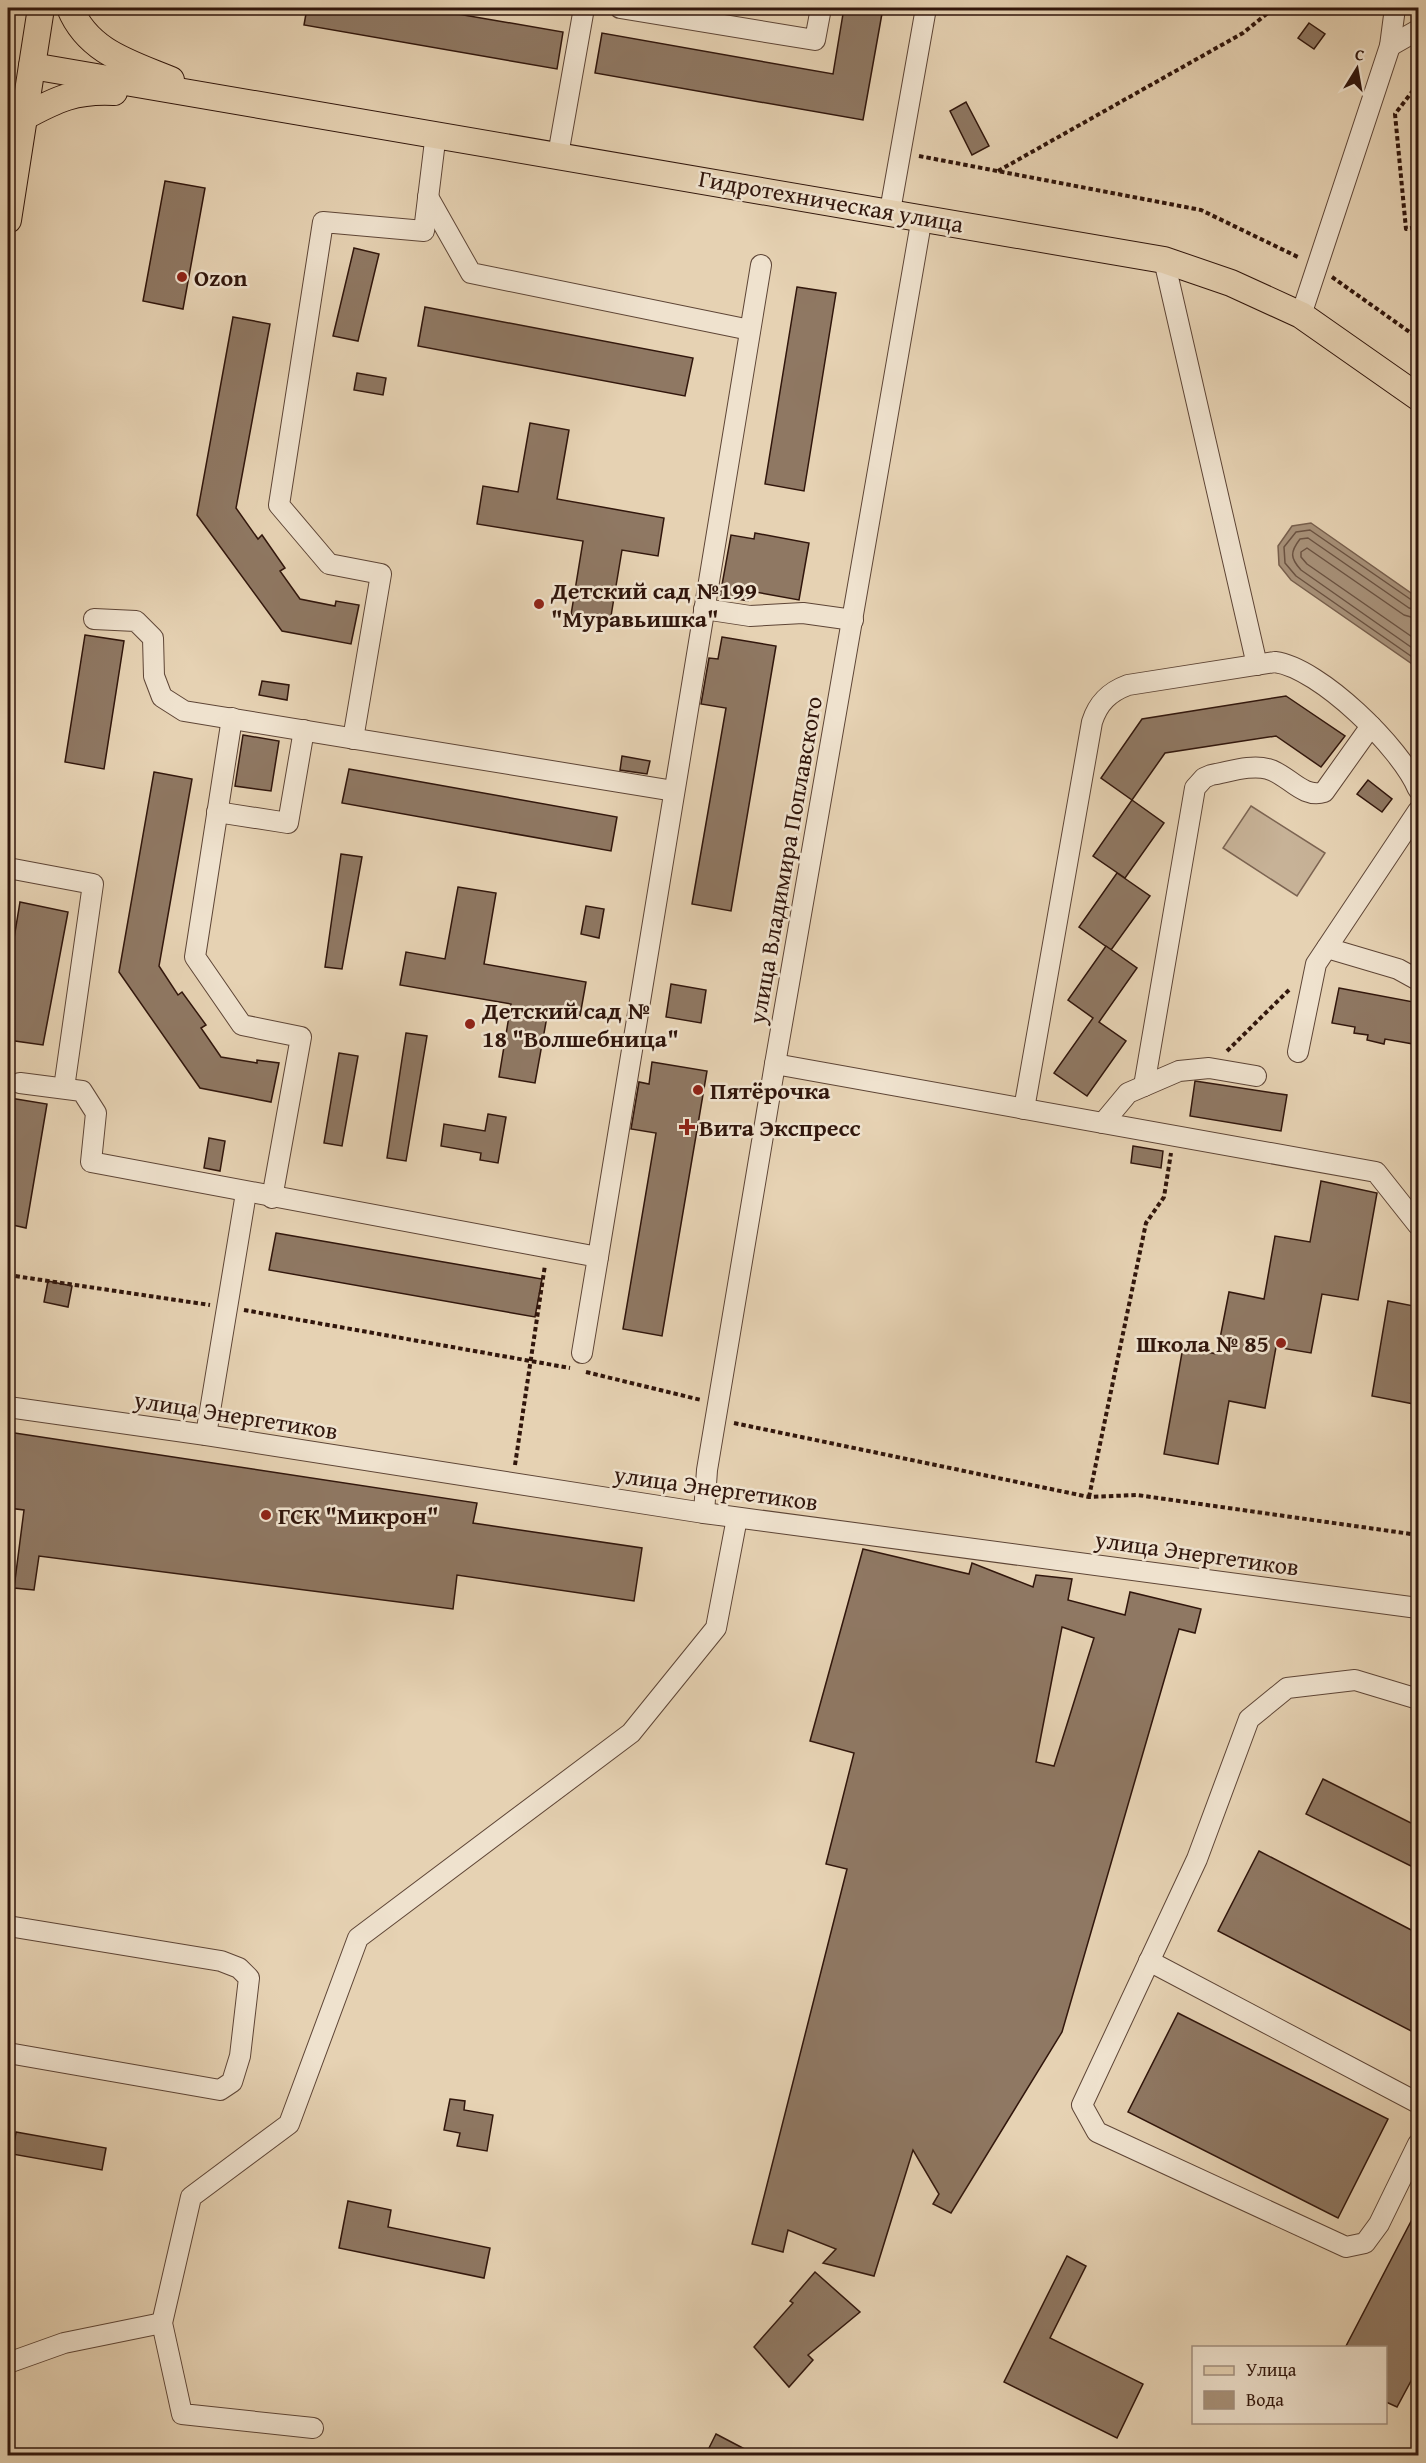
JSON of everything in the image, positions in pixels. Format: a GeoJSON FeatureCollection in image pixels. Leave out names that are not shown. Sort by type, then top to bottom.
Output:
{"type":"FeatureCollection","features":[{"type":"Feature","properties":{"kind":"main road"},"geometry":{"type":"LineString","coordinates":[[8,220],[41,8]]}},
{"type":"Feature","properties":{"kind":"main road"},"geometry":{"type":"LineString","coordinates":[[70,8],[75,20],[107,54],[210,95]]}},
{"type":"Feature","properties":{"kind":"main road"},"geometry":{"type":"LineString","coordinates":[[33,59],[210,95]]}},
{"type":"Feature","properties":{"kind":"main road"},"geometry":{"type":"LineString","coordinates":[[24,117],[59,98],[89,91],[210,95]]}},
{"type":"Feature","properties":{"kind":"main road","name":"Гидротехническая улица"},"geometry":{"type":"LineString","coordinates":[[210,95],[1164,260],[1231,283],[1301,315],[1419,398]]}},
{"type":"Feature","properties":{"kind":"street"},"geometry":{"type":"LineString","coordinates":[[558,155],[584,8]]}},
{"type":"Feature","properties":{"kind":"street"},"geometry":{"type":"LineString","coordinates":[[620,8],[690,13],[815,40],[821,8]]}},
{"type":"Feature","properties":{"kind":"street"},"geometry":{"type":"LineString","coordinates":[[890,211],[926,8]]}},
{"type":"Feature","properties":{"kind":"street"},"geometry":{"type":"LineString","coordinates":[[1301,315],[1390,46],[1395,8]]}},
{"type":"Feature","properties":{"kind":"street"},"geometry":{"type":"LineString","coordinates":[[1390,46],[1419,30]]}},
{"type":"Feature","properties":{"kind":"street"},"geometry":{"type":"LineString","coordinates":[[353,739],[381,574],[329,564],[279,505],[323,222],[424,231],[436,134]]}},
{"type":"Feature","properties":{"kind":"street"},"geometry":{"type":"LineString","coordinates":[[428,197],[471,273],[750,330]]}},
{"type":"Feature","properties":{"kind":"street","name":"улица Владимира Поплавского"},"geometry":{"type":"LineString","coordinates":[[704,1514],[707,1470],[775,1064],[922,217]]}},
{"type":"Feature","properties":{"kind":"street"},"geometry":{"type":"LineString","coordinates":[[1164,260],[1257,665]]}},
{"type":"Feature","properties":{"kind":"street"},"geometry":{"type":"LineString","coordinates":[[582,1353],[761,265]]}},
{"type":"Feature","properties":{"kind":"street"},"geometry":{"type":"LineString","coordinates":[[704,609],[750,616],[803,613],[853,620]]}},
{"type":"Feature","properties":{"kind":"street"},"geometry":{"type":"LineString","coordinates":[[94,619],[136,621],[153,638],[154,676],[162,697],[184,711],[674,791]]}},
{"type":"Feature","properties":{"kind":"street"},"geometry":{"type":"LineString","coordinates":[[1024,1108],[1092,722],[1100,705],[1116,690],[1128,685],[1257,665],[1285,663],[1306,672],[1354,709],[1371,726],[1419,789]]}},
{"type":"Feature","properties":{"kind":"street"},"geometry":{"type":"LineString","coordinates":[[232,718],[195,957],[242,1025],[301,1037],[272,1198]]}},
{"type":"Feature","properties":{"kind":"street"},"geometry":{"type":"LineString","coordinates":[[1144,1086],[1195,788],[1204,778],[1211,775],[1261,768],[1276,772],[1306,792],[1324,792],[1371,726]]}},
{"type":"Feature","properties":{"kind":"street"},"geometry":{"type":"LineString","coordinates":[[217,812],[288,823],[304,730]]}},
{"type":"Feature","properties":{"kind":"street"},"geometry":{"type":"LineString","coordinates":[[1298,1052],[1316,964],[1419,811]]}},
{"type":"Feature","properties":{"kind":"street"},"geometry":{"type":"LineString","coordinates":[[8,868],[93,884],[64,1088]]}},
{"type":"Feature","properties":{"kind":"street"},"geometry":{"type":"LineString","coordinates":[[1327,948],[1398,969],[1419,980]]}},
{"type":"Feature","properties":{"kind":"street"},"geometry":{"type":"LineString","coordinates":[[775,1064],[1376,1172],[1419,1225]]}},
{"type":"Feature","properties":{"kind":"street"},"geometry":{"type":"LineString","coordinates":[[1103,1123],[1121,1099],[1179,1071],[1209,1068],[1257,1076]]}},
{"type":"Feature","properties":{"kind":"street"},"geometry":{"type":"LineString","coordinates":[[20,1083],[82,1091],[96,1113],[91,1162],[272,1198],[598,1257]]}},
{"type":"Feature","properties":{"kind":"street"},"geometry":{"type":"LineString","coordinates":[[206,1435],[246,1193]]}},
{"type":"Feature","properties":{"kind":"street","name":"улица Энергетиков"},"geometry":{"type":"LineString","coordinates":[[8,1407],[206,1435],[704,1514],[1419,1608]]}},
{"type":"Feature","properties":{"kind":"street"},"geometry":{"type":"LineString","coordinates":[[313,2428],[182,2414],[162,2323],[191,2197],[289,2124],[358,1938],[631,1733],[716,1628],[737,1518]]}},
{"type":"Feature","properties":{"kind":"street"},"geometry":{"type":"LineString","coordinates":[[1419,1700],[1355,1680],[1287,1688],[1249,1719],[1197,1858],[1082,2105],[1097,2132],[1346,2247],[1365,2243],[1379,2223],[1419,2144]]}},
{"type":"Feature","properties":{"kind":"street"},"geometry":{"type":"LineString","coordinates":[[8,1926],[221,1961],[239,1968],[249,1978],[240,2056],[232,2082],[220,2090],[8,2053]]}},
{"type":"Feature","properties":{"kind":"street"},"geometry":{"type":"LineString","coordinates":[[1149,1962],[1419,2103]]}},
{"type":"Feature","properties":{"kind":"street"},"geometry":{"type":"LineString","coordinates":[[8,2363],[64,2343],[162,2323]]}},
{"type":"Feature","properties":{"kind":"path"},"geometry":{"type":"LineString","coordinates":[[998,171],[1243,33],[1274,8]]}},
{"type":"Feature","properties":{"kind":"path"},"geometry":{"type":"LineString","coordinates":[[1419,84],[1395,114],[1406,229],[1419,227]]}},
{"type":"Feature","properties":{"kind":"path"},"geometry":{"type":"LineString","coordinates":[[900,153],[1202,210],[1317,267],[1419,338]]}},
{"type":"Feature","properties":{"kind":"path"},"geometry":{"type":"LineString","coordinates":[[1209,1068],[1292,988]]}},
{"type":"Feature","properties":{"kind":"path"},"geometry":{"type":"LineString","coordinates":[[1089,1497],[1146,1223],[1164,1197],[1174,1137]]}},
{"type":"Feature","properties":{"kind":"path"},"geometry":{"type":"LineString","coordinates":[[512,1484],[547,1248]]}},
{"type":"Feature","properties":{"kind":"path"},"geometry":{"type":"LineString","coordinates":[[8,1275],[227,1307],[531,1359],[705,1401]]}},
{"type":"Feature","properties":{"kind":"path"},"geometry":{"type":"LineString","coordinates":[[716,1419],[1089,1497],[1137,1495],[1419,1535]]}},
{"type":"Feature","properties":{"kind":"shaded area"},"geometry":{"type":"Polygon","coordinates":[[[1251,806],[1325,853],[1297,896],[1223,848],[1251,806]]]}},
{"type":"Feature","properties":{"kind":"water"},"geometry":{"type":"Polygon","coordinates":[[[1311,523],[1418,598],[1418,668],[1291,580],[1279,565],[1278,546],[1292,526],[1311,523]]]}},
{"type":"Feature","properties":{"kind":"building"},"geometry":{"type":"Polygon","coordinates":[[[307,8],[423,8],[563,32],[557,69],[304,25],[307,8]]]}},
{"type":"Feature","properties":{"kind":"building"},"geometry":{"type":"Polygon","coordinates":[[[844,8],[883,8],[863,120],[595,73],[602,33],[833,74],[844,8]]]}},
{"type":"Feature","properties":{"kind":"building"},"geometry":{"type":"Polygon","coordinates":[[[1309,23],[1325,34],[1314,49],[1298,38],[1309,23]]]}},
{"type":"Feature","properties":{"kind":"building"},"geometry":{"type":"Polygon","coordinates":[[[966,102],[989,146],[972,155],[950,111],[966,102]]]}},
{"type":"Feature","properties":{"kind":"building"},"geometry":{"type":"Polygon","coordinates":[[[165,181],[205,188],[183,309],[143,301],[165,181]]]}},
{"type":"Feature","properties":{"kind":"building"},"geometry":{"type":"Polygon","coordinates":[[[354,248],[379,254],[358,341],[333,336],[354,248]]]}},
{"type":"Feature","properties":{"kind":"building"},"geometry":{"type":"Polygon","coordinates":[[[797,287],[836,293],[804,491],[765,484],[797,287]]]}},
{"type":"Feature","properties":{"kind":"building"},"geometry":{"type":"Polygon","coordinates":[[[425,307],[693,358],[685,396],[418,346],[425,307]]]}},
{"type":"Feature","properties":{"kind":"building"},"geometry":{"type":"Polygon","coordinates":[[[233,317],[270,324],[236,508],[258,539],[262,535],[285,568],[280,571],[300,599],[335,606],[336,601],[359,605],[351,644],[282,631],[197,515],[233,317]]]}},
{"type":"Feature","properties":{"kind":"building"},"geometry":{"type":"Polygon","coordinates":[[[357,373],[386,378],[383,395],[354,390],[357,373]]]}},
{"type":"Feature","properties":{"kind":"building"},"geometry":{"type":"Polygon","coordinates":[[[530,423],[569,430],[557,499],[664,518],[658,556],[622,550],[610,622],[571,615],[583,541],[477,524],[483,486],[518,492],[530,423]]]}},
{"type":"Feature","properties":{"kind":"building"},"geometry":{"type":"Polygon","coordinates":[[[755,533],[809,543],[799,600],[750,591],[748,601],[720,596],[731,535],[754,539],[755,533]]]}},
{"type":"Feature","properties":{"kind":"building"},"geometry":{"type":"Polygon","coordinates":[[[85,635],[124,641],[104,769],[65,762],[85,635]]]}},
{"type":"Feature","properties":{"kind":"building"},"geometry":{"type":"Polygon","coordinates":[[[722,637],[776,646],[731,911],[692,904],[726,708],[701,704],[709,658],[718,659],[722,637]]]}},
{"type":"Feature","properties":{"kind":"building"},"geometry":{"type":"Polygon","coordinates":[[[262,681],[289,685],[287,700],[259,695],[262,681]]]}},
{"type":"Feature","properties":{"kind":"building"},"geometry":{"type":"Polygon","coordinates":[[[1286,696],[1345,736],[1321,767],[1276,736],[1165,753],[1132,800],[1101,778],[1142,719],[1286,696]]]}},
{"type":"Feature","properties":{"kind":"building"},"geometry":{"type":"Polygon","coordinates":[[[243,735],[279,741],[271,791],[235,786],[243,735]]]}},
{"type":"Feature","properties":{"kind":"building"},"geometry":{"type":"Polygon","coordinates":[[[622,756],[650,761],[647,774],[620,770],[622,756]]]}},
{"type":"Feature","properties":{"kind":"building"},"geometry":{"type":"Polygon","coordinates":[[[349,769],[617,817],[611,851],[342,803],[349,769]]]}},
{"type":"Feature","properties":{"kind":"building"},"geometry":{"type":"Polygon","coordinates":[[[154,772],[192,779],[159,966],[178,995],[182,992],[206,1025],[201,1028],[221,1057],[257,1063],[257,1060],[279,1063],[271,1102],[200,1088],[119,972],[154,772]]]}},
{"type":"Feature","properties":{"kind":"building"},"geometry":{"type":"Polygon","coordinates":[[[1368,780],[1392,799],[1382,812],[1357,794],[1368,780]]]}},
{"type":"Feature","properties":{"kind":"building"},"geometry":{"type":"Polygon","coordinates":[[[1132,800],[1164,823],[1125,878],[1093,856],[1132,800]]]}},
{"type":"Feature","properties":{"kind":"building"},"geometry":{"type":"Polygon","coordinates":[[[341,854],[362,857],[342,969],[325,967],[341,854]]]}},
{"type":"Feature","properties":{"kind":"building"},"geometry":{"type":"Polygon","coordinates":[[[1117,873],[1150,896],[1111,950],[1079,927],[1117,873]]]}},
{"type":"Feature","properties":{"kind":"building"},"geometry":{"type":"Polygon","coordinates":[[[458,887],[496,893],[484,964],[586,982],[580,1016],[548,1011],[535,1083],[499,1077],[511,1004],[400,985],[406,952],[445,959],[458,887]]]}},
{"type":"Feature","properties":{"kind":"building"},"geometry":{"type":"Polygon","coordinates":[[[20,902],[68,912],[43,1045],[8,1040],[8,975],[20,902]]]}},
{"type":"Feature","properties":{"kind":"building"},"geometry":{"type":"Polygon","coordinates":[[[586,906],[604,909],[599,938],[581,934],[586,906]]]}},
{"type":"Feature","properties":{"kind":"building"},"geometry":{"type":"Polygon","coordinates":[[[1106,946],[1137,968],[1099,1022],[1126,1041],[1087,1096],[1054,1073],[1093,1018],[1068,1000],[1106,946]]]}},
{"type":"Feature","properties":{"kind":"building"},"geometry":{"type":"Polygon","coordinates":[[[671,984],[706,990],[701,1023],[666,1017],[671,984]]]}},
{"type":"Feature","properties":{"kind":"building"},"geometry":{"type":"Polygon","coordinates":[[[1339,988],[1419,1003],[1419,1045],[1385,1039],[1384,1044],[1367,1040],[1368,1035],[1354,1033],[1355,1027],[1332,1023],[1339,988]]]}},
{"type":"Feature","properties":{"kind":"building"},"geometry":{"type":"Polygon","coordinates":[[[406,1033],[427,1036],[406,1161],[387,1158],[406,1033]]]}},
{"type":"Feature","properties":{"kind":"building"},"geometry":{"type":"Polygon","coordinates":[[[339,1053],[358,1056],[342,1146],[324,1143],[339,1053]]]}},
{"type":"Feature","properties":{"kind":"building"},"geometry":{"type":"Polygon","coordinates":[[[652,1062],[707,1071],[662,1336],[623,1329],[656,1133],[631,1129],[639,1082],[649,1084],[652,1062]]]}},
{"type":"Feature","properties":{"kind":"building"},"geometry":{"type":"Polygon","coordinates":[[[1195,1081],[1287,1095],[1281,1131],[1190,1116],[1195,1081]]]}},
{"type":"Feature","properties":{"kind":"building"},"geometry":{"type":"Polygon","coordinates":[[[10,1098],[47,1104],[26,1228],[8,1224],[10,1098]]]}},
{"type":"Feature","properties":{"kind":"building"},"geometry":{"type":"Polygon","coordinates":[[[488,1114],[506,1117],[498,1163],[480,1160],[481,1153],[441,1146],[444,1124],[485,1131],[488,1114]]]}},
{"type":"Feature","properties":{"kind":"building"},"geometry":{"type":"Polygon","coordinates":[[[209,1138],[225,1141],[220,1171],[204,1168],[209,1138]]]}},
{"type":"Feature","properties":{"kind":"building"},"geometry":{"type":"Polygon","coordinates":[[[1133,1146],[1163,1151],[1161,1168],[1131,1163],[1133,1146]]]}},
{"type":"Feature","properties":{"kind":"building"},"geometry":{"type":"Polygon","coordinates":[[[1321,1181],[1377,1193],[1358,1300],[1322,1294],[1311,1353],[1276,1347],[1265,1408],[1229,1401],[1218,1464],[1164,1454],[1183,1347],[1217,1354],[1229,1292],[1264,1299],[1275,1236],[1310,1242],[1321,1181]]]}},
{"type":"Feature","properties":{"kind":"building"},"geometry":{"type":"Polygon","coordinates":[[[276,1233],[542,1279],[535,1317],[269,1270],[276,1233]]]}},
{"type":"Feature","properties":{"kind":"building"},"geometry":{"type":"Polygon","coordinates":[[[48,1281],[72,1286],[68,1307],[44,1302],[48,1281]]]}},
{"type":"Feature","properties":{"kind":"building"},"geometry":{"type":"Polygon","coordinates":[[[1388,1301],[1419,1307],[1419,1405],[1372,1396],[1388,1301]]]}},
{"type":"Feature","properties":{"kind":"building","name":"ГСК \"Микрон\""},"geometry":{"type":"Polygon","coordinates":[[[8,1432],[477,1503],[473,1523],[642,1548],[634,1601],[457,1575],[453,1609],[39,1556],[34,1590],[14,1588],[24,1510],[8,1508],[8,1432]]]}},
{"type":"Feature","properties":{"kind":"building"},"geometry":{"type":"Polygon","coordinates":[[[863,1549],[969,1574],[972,1563],[1033,1587],[1036,1575],[1072,1579],[1068,1600],[1125,1615],[1130,1592],[1201,1609],[1195,1633],[1179,1629],[1062,2032],[951,2213],[933,2204],[939,2194],[913,2150],[874,2276],[823,2263],[836,2249],[788,2230],[783,2252],[752,2244],[847,1869],[826,1864],[854,1753],[810,1741],[863,1549]],[[1062,1627],[1036,1762],[1054,1766],[1094,1638],[1062,1627]]]}},
{"type":"Feature","properties":{"kind":"building"},"geometry":{"type":"Polygon","coordinates":[[[1323,1779],[1419,1827],[1419,1870],[1306,1814],[1323,1779]]]}},
{"type":"Feature","properties":{"kind":"building"},"geometry":{"type":"Polygon","coordinates":[[[1259,1851],[1419,1934],[1419,2035],[1218,1931],[1259,1851]]]}},
{"type":"Feature","properties":{"kind":"building"},"geometry":{"type":"Polygon","coordinates":[[[1178,2013],[1388,2119],[1338,2218],[1128,2112],[1178,2013]]]}},
{"type":"Feature","properties":{"kind":"building"},"geometry":{"type":"Polygon","coordinates":[[[450,2099],[465,2101],[464,2110],[493,2115],[487,2151],[457,2146],[460,2133],[444,2130],[450,2099]]]}},
{"type":"Feature","properties":{"kind":"building"},"geometry":{"type":"Polygon","coordinates":[[[16,2132],[106,2148],[102,2170],[12,2154],[16,2132]]]}},
{"type":"Feature","properties":{"kind":"building"},"geometry":{"type":"Polygon","coordinates":[[[348,2201],[391,2210],[388,2227],[490,2248],[484,2278],[339,2248],[348,2201]]]}},
{"type":"Feature","properties":{"kind":"building"},"geometry":{"type":"Polygon","coordinates":[[[1419,2206],[1419,2366],[1397,2407],[1387,2402],[1387,2346],[1346,2346],[1419,2206]]]}},
{"type":"Feature","properties":{"kind":"building"},"geometry":{"type":"Polygon","coordinates":[[[1067,2256],[1086,2266],[1050,2338],[1143,2384],[1117,2438],[1004,2382],[1067,2256]]]}},
{"type":"Feature","properties":{"kind":"building"},"geometry":{"type":"Polygon","coordinates":[[[815,2272],[860,2312],[808,2355],[813,2360],[789,2387],[754,2347],[793,2303],[790,2301],[815,2272]]]}},
{"type":"Feature","properties":{"kind":"building"},"geometry":{"type":"Polygon","coordinates":[[[716,2434],[758,2456],[705,2456],[716,2434]]]}},
{"type":"Feature","properties":{"kind":"place","name":"Ozon"},"geometry":{"type":"Point","coordinates":[182,277]}},
{"type":"Feature","properties":{"kind":"place","name":"Детский сад №199 \"Муравьишка\""},"geometry":{"type":"Point","coordinates":[539,604]}},
{"type":"Feature","properties":{"kind":"place","name":"Детский сад № 18 \"Волшебница\""},"geometry":{"type":"Point","coordinates":[470,1024]}},
{"type":"Feature","properties":{"kind":"place","name":"Пятёрочка"},"geometry":{"type":"Point","coordinates":[698,1090]}},
{"type":"Feature","properties":{"kind":"place","name":"Вита Экспресс"},"geometry":{"type":"Point","coordinates":[687,1127]}},
{"type":"Feature","properties":{"kind":"place","name":"Школа № 85"},"geometry":{"type":"Point","coordinates":[1281,1343]}},
{"type":"Feature","properties":{"kind":"place","name":"ГСК \"Микрон\""},"geometry":{"type":"Point","coordinates":[266,1515]}}]}
